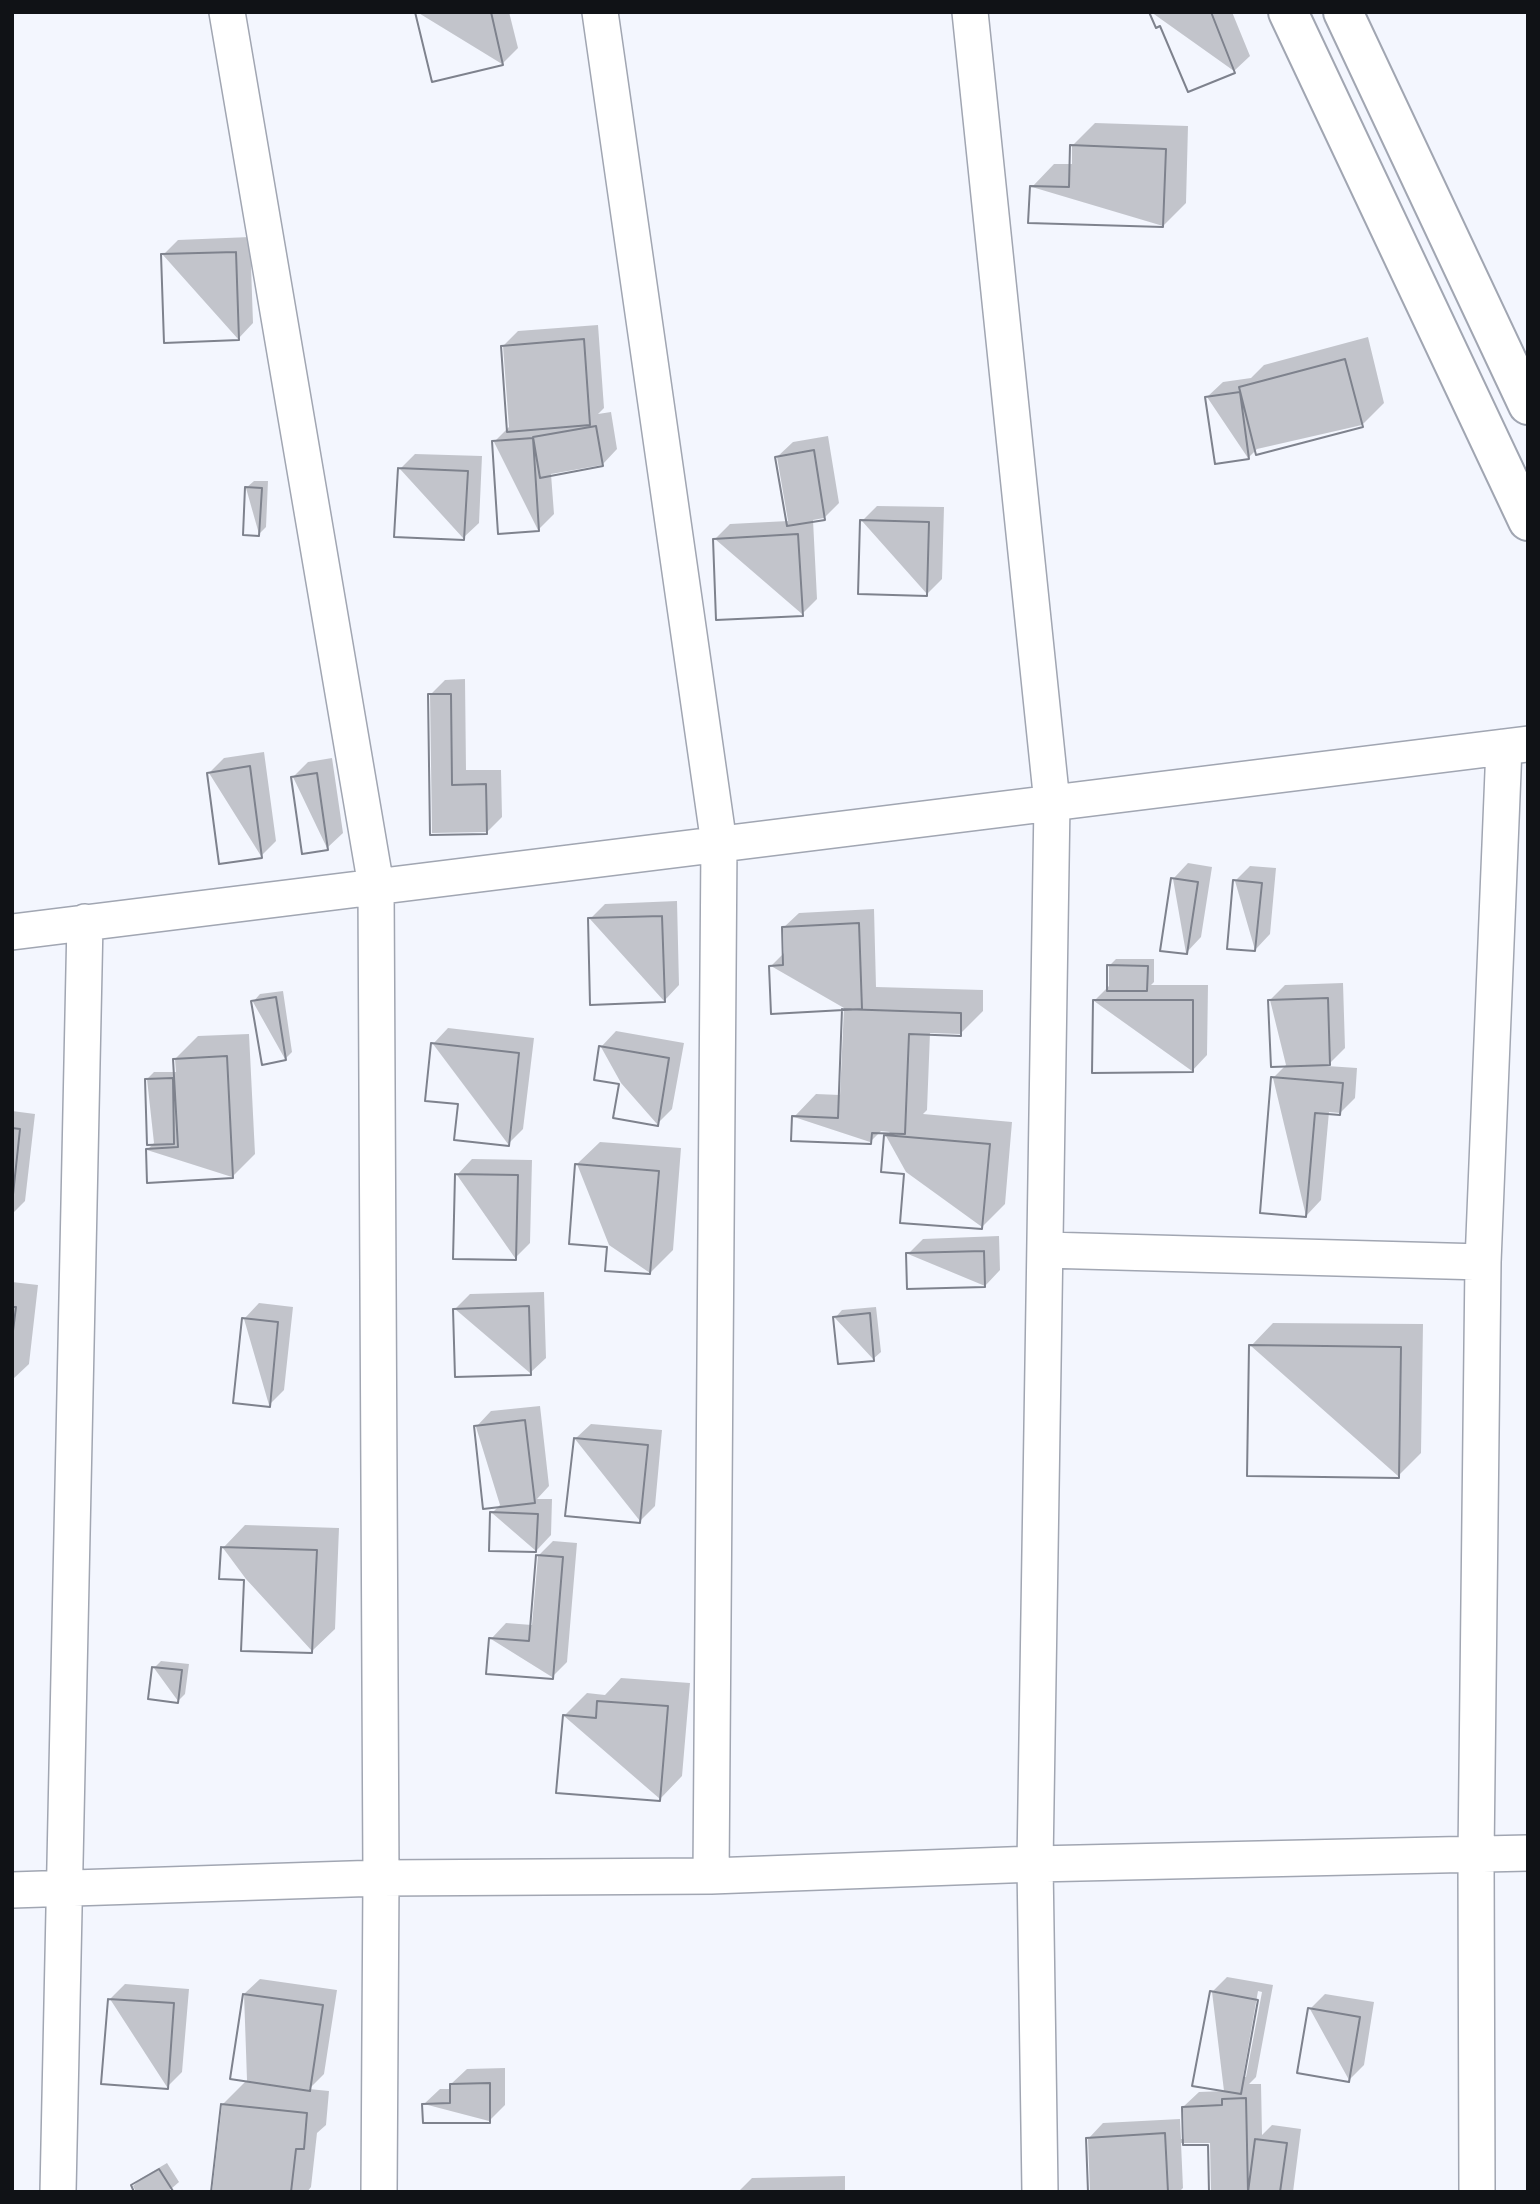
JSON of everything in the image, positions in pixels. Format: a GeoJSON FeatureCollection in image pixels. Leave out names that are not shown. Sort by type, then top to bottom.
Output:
{"type":"FeatureCollection","features":[{"type":"Feature","properties":{"kind":"street"},"geometry":{"type":"LineString","coordinates":[[227,12],[376,886],[381,1878],[379,2192]]}},
{"type":"Feature","properties":{"kind":"street"},"geometry":{"type":"LineString","coordinates":[[600,12],[719,844],[711,1876]]}},
{"type":"Feature","properties":{"kind":"street"},"geometry":{"type":"LineString","coordinates":[[970,12],[1052,803],[1035,1864],[1040,2192]]}},
{"type":"Feature","properties":{"kind":"street"},"geometry":{"type":"LineString","coordinates":[[1288,12],[1528,521]]}},
{"type":"Feature","properties":{"kind":"street"},"geometry":{"type":"LineString","coordinates":[[1343,12],[1528,405]]}},
{"type":"Feature","properties":{"kind":"street"},"geometry":{"type":"LineString","coordinates":[[12,932],[1516,745],[1483,1262],[1476,1856],[1476,2192]]}},
{"type":"Feature","properties":{"kind":"street"},"geometry":{"type":"LineString","coordinates":[[58,2192],[85,922]]}},
{"type":"Feature","properties":{"kind":"street"},"geometry":{"type":"LineString","coordinates":[[1045,1250],[1483,1262]]}},
{"type":"Feature","properties":{"kind":"street"},"geometry":{"type":"LineString","coordinates":[[12,1890],[381,1878],[711,1876],[1035,1864],[1528,1853]]}},
{"type":"Feature","properties":{"kind":"building"},"geometry":{"type":"Polygon","coordinates":[[[415,12],[491,12],[503,65],[432,82],[415,12]]]}},
{"type":"Feature","properties":{"kind":"building"},"geometry":{"type":"Polygon","coordinates":[[[415,12],[491,12],[503,65],[432,82],[415,12]]]}},
{"type":"Feature","properties":{"kind":"building"},"geometry":{"type":"Polygon","coordinates":[[[1149,12],[1211,12],[1235,73],[1188,92],[1160,26],[1156,28],[1149,12]]]}},
{"type":"Feature","properties":{"kind":"building"},"geometry":{"type":"Polygon","coordinates":[[[1149,12],[1211,12],[1235,73],[1188,92],[1160,26],[1156,28],[1149,12]]]}},
{"type":"Feature","properties":{"kind":"building"},"geometry":{"type":"Polygon","coordinates":[[[1070,145],[1166,149],[1163,227],[1028,223],[1030,186],[1069,187],[1070,145]]]}},
{"type":"Feature","properties":{"kind":"building"},"geometry":{"type":"Polygon","coordinates":[[[1070,145],[1166,149],[1163,227],[1028,223],[1030,186],[1069,187],[1070,145]]]}},
{"type":"Feature","properties":{"kind":"building"},"geometry":{"type":"Polygon","coordinates":[[[236,252],[239,340],[164,343],[161,254],[236,252]]]}},
{"type":"Feature","properties":{"kind":"building"},"geometry":{"type":"Polygon","coordinates":[[[236,252],[239,340],[164,343],[161,254],[236,252]]]}},
{"type":"Feature","properties":{"kind":"building"},"geometry":{"type":"Polygon","coordinates":[[[584,339],[590,425],[507,432],[501,346],[584,339]]]}},
{"type":"Feature","properties":{"kind":"building"},"geometry":{"type":"Polygon","coordinates":[[[584,339],[590,425],[507,432],[501,346],[584,339]]]}},
{"type":"Feature","properties":{"kind":"building"},"geometry":{"type":"Polygon","coordinates":[[[1345,359],[1363,427],[1256,455],[1239,387],[1345,359]]]}},
{"type":"Feature","properties":{"kind":"building"},"geometry":{"type":"Polygon","coordinates":[[[1345,359],[1363,427],[1256,455],[1239,387],[1345,359]]]}},
{"type":"Feature","properties":{"kind":"building"},"geometry":{"type":"Polygon","coordinates":[[[1240,392],[1249,459],[1215,464],[1205,397],[1240,392]]]}},
{"type":"Feature","properties":{"kind":"building"},"geometry":{"type":"Polygon","coordinates":[[[1240,392],[1249,459],[1215,464],[1205,397],[1240,392]]]}},
{"type":"Feature","properties":{"kind":"building"},"geometry":{"type":"Polygon","coordinates":[[[596,426],[603,466],[540,478],[533,437],[596,426]]]}},
{"type":"Feature","properties":{"kind":"building"},"geometry":{"type":"Polygon","coordinates":[[[596,426],[603,466],[540,478],[533,437],[596,426]]]}},
{"type":"Feature","properties":{"kind":"building"},"geometry":{"type":"Polygon","coordinates":[[[533,438],[539,531],[498,534],[492,441],[533,438]]]}},
{"type":"Feature","properties":{"kind":"building"},"geometry":{"type":"Polygon","coordinates":[[[533,438],[539,531],[498,534],[492,441],[533,438]]]}},
{"type":"Feature","properties":{"kind":"building"},"geometry":{"type":"Polygon","coordinates":[[[814,450],[825,520],[787,526],[775,457],[814,450]]]}},
{"type":"Feature","properties":{"kind":"building"},"geometry":{"type":"Polygon","coordinates":[[[814,450],[825,520],[787,526],[775,457],[814,450]]]}},
{"type":"Feature","properties":{"kind":"building"},"geometry":{"type":"Polygon","coordinates":[[[398,468],[468,471],[464,540],[394,537],[398,468]]]}},
{"type":"Feature","properties":{"kind":"building"},"geometry":{"type":"Polygon","coordinates":[[[398,468],[468,471],[464,540],[394,537],[398,468]]]}},
{"type":"Feature","properties":{"kind":"building"},"geometry":{"type":"Polygon","coordinates":[[[245,487],[262,488],[259,536],[243,535],[245,487]]]}},
{"type":"Feature","properties":{"kind":"building"},"geometry":{"type":"Polygon","coordinates":[[[245,487],[262,488],[259,536],[243,535],[245,487]]]}},
{"type":"Feature","properties":{"kind":"building"},"geometry":{"type":"Polygon","coordinates":[[[860,520],[929,522],[927,596],[858,594],[860,520]]]}},
{"type":"Feature","properties":{"kind":"building"},"geometry":{"type":"Polygon","coordinates":[[[860,520],[929,522],[927,596],[858,594],[860,520]]]}},
{"type":"Feature","properties":{"kind":"building"},"geometry":{"type":"Polygon","coordinates":[[[798,534],[803,616],[716,620],[713,539],[798,534]]]}},
{"type":"Feature","properties":{"kind":"building"},"geometry":{"type":"Polygon","coordinates":[[[798,534],[803,616],[716,620],[713,539],[798,534]]]}},
{"type":"Feature","properties":{"kind":"building"},"geometry":{"type":"Polygon","coordinates":[[[428,694],[451,694],[452,785],[486,784],[487,834],[430,835],[428,694]]]}},
{"type":"Feature","properties":{"kind":"building"},"geometry":{"type":"Polygon","coordinates":[[[428,694],[451,694],[452,785],[486,784],[487,834],[430,835],[428,694]]]}},
{"type":"Feature","properties":{"kind":"building"},"geometry":{"type":"Polygon","coordinates":[[[250,766],[262,858],[219,864],[207,773],[250,766]]]}},
{"type":"Feature","properties":{"kind":"building"},"geometry":{"type":"Polygon","coordinates":[[[250,766],[262,858],[219,864],[207,773],[250,766]]]}},
{"type":"Feature","properties":{"kind":"building"},"geometry":{"type":"Polygon","coordinates":[[[317,773],[328,850],[302,854],[291,777],[317,773]]]}},
{"type":"Feature","properties":{"kind":"building"},"geometry":{"type":"Polygon","coordinates":[[[317,773],[328,850],[302,854],[291,777],[317,773]]]}},
{"type":"Feature","properties":{"kind":"building"},"geometry":{"type":"Polygon","coordinates":[[[1171,878],[1198,882],[1187,954],[1160,951],[1171,878]]]}},
{"type":"Feature","properties":{"kind":"building"},"geometry":{"type":"Polygon","coordinates":[[[1171,878],[1198,882],[1187,954],[1160,951],[1171,878]]]}},
{"type":"Feature","properties":{"kind":"building"},"geometry":{"type":"Polygon","coordinates":[[[1233,880],[1262,883],[1255,951],[1227,949],[1233,880]]]}},
{"type":"Feature","properties":{"kind":"building"},"geometry":{"type":"Polygon","coordinates":[[[1233,880],[1262,883],[1255,951],[1227,949],[1233,880]]]}},
{"type":"Feature","properties":{"kind":"building"},"geometry":{"type":"Polygon","coordinates":[[[662,916],[665,1002],[590,1005],[588,918],[662,916]]]}},
{"type":"Feature","properties":{"kind":"building"},"geometry":{"type":"Polygon","coordinates":[[[662,916],[665,1002],[590,1005],[588,918],[662,916]]]}},
{"type":"Feature","properties":{"kind":"building"},"geometry":{"type":"Polygon","coordinates":[[[859,923],[862,1009],[771,1014],[769,966],[783,965],[782,927],[859,923]]]}},
{"type":"Feature","properties":{"kind":"building"},"geometry":{"type":"Polygon","coordinates":[[[859,923],[862,1009],[771,1014],[769,966],[783,965],[782,927],[859,923]]]}},
{"type":"Feature","properties":{"kind":"building"},"geometry":{"type":"Polygon","coordinates":[[[1107,965],[1148,966],[1147,991],[1107,991],[1107,965]]]}},
{"type":"Feature","properties":{"kind":"building"},"geometry":{"type":"Polygon","coordinates":[[[1107,965],[1148,966],[1147,991],[1107,991],[1107,965]]]}},
{"type":"Feature","properties":{"kind":"building"},"geometry":{"type":"Polygon","coordinates":[[[276,997],[286,1060],[262,1065],[251,1001],[276,997]]]}},
{"type":"Feature","properties":{"kind":"building"},"geometry":{"type":"Polygon","coordinates":[[[276,997],[286,1060],[262,1065],[251,1001],[276,997]]]}},
{"type":"Feature","properties":{"kind":"building"},"geometry":{"type":"Polygon","coordinates":[[[1328,998],[1330,1065],[1271,1067],[1268,1000],[1328,998]]]}},
{"type":"Feature","properties":{"kind":"building"},"geometry":{"type":"Polygon","coordinates":[[[1328,998],[1330,1065],[1271,1067],[1268,1000],[1328,998]]]}},
{"type":"Feature","properties":{"kind":"building"},"geometry":{"type":"Polygon","coordinates":[[[1093,1000],[1193,1000],[1193,1072],[1092,1073],[1093,1000]]]}},
{"type":"Feature","properties":{"kind":"building"},"geometry":{"type":"Polygon","coordinates":[[[1093,1000],[1193,1000],[1193,1072],[1092,1073],[1093,1000]]]}},
{"type":"Feature","properties":{"kind":"building"},"geometry":{"type":"Polygon","coordinates":[[[842,1009],[961,1013],[961,1036],[909,1034],[905,1134],[872,1133],[871,1144],[791,1141],[792,1116],[838,1118],[842,1009]]]}},
{"type":"Feature","properties":{"kind":"building"},"geometry":{"type":"Polygon","coordinates":[[[842,1009],[961,1013],[961,1036],[909,1034],[905,1134],[872,1133],[871,1144],[791,1141],[792,1116],[838,1118],[842,1009]]]}},
{"type":"Feature","properties":{"kind":"building"},"geometry":{"type":"Polygon","coordinates":[[[431,1043],[519,1053],[509,1146],[454,1140],[458,1104],[425,1101],[431,1043]]]}},
{"type":"Feature","properties":{"kind":"building"},"geometry":{"type":"Polygon","coordinates":[[[431,1043],[519,1053],[509,1146],[454,1140],[458,1104],[425,1101],[431,1043]]]}},
{"type":"Feature","properties":{"kind":"building"},"geometry":{"type":"Polygon","coordinates":[[[599,1046],[669,1058],[658,1126],[613,1118],[619,1084],[594,1080],[599,1046]]]}},
{"type":"Feature","properties":{"kind":"building"},"geometry":{"type":"Polygon","coordinates":[[[599,1046],[669,1058],[658,1126],[613,1118],[619,1084],[594,1080],[599,1046]]]}},
{"type":"Feature","properties":{"kind":"building"},"geometry":{"type":"Polygon","coordinates":[[[227,1056],[233,1178],[147,1183],[146,1149],[178,1147],[173,1059],[227,1056]]]}},
{"type":"Feature","properties":{"kind":"building"},"geometry":{"type":"Polygon","coordinates":[[[227,1056],[233,1178],[147,1183],[146,1149],[178,1147],[173,1059],[227,1056]]]}},
{"type":"Feature","properties":{"kind":"building"},"geometry":{"type":"Polygon","coordinates":[[[1271,1077],[1343,1083],[1340,1115],[1315,1113],[1306,1217],[1260,1213],[1271,1077]]]}},
{"type":"Feature","properties":{"kind":"building"},"geometry":{"type":"Polygon","coordinates":[[[1271,1077],[1343,1083],[1340,1115],[1315,1113],[1306,1217],[1260,1213],[1271,1077]]]}},
{"type":"Feature","properties":{"kind":"building"},"geometry":{"type":"Polygon","coordinates":[[[173,1078],[174,1144],[147,1145],[145,1079],[173,1078]]]}},
{"type":"Feature","properties":{"kind":"building"},"geometry":{"type":"Polygon","coordinates":[[[173,1078],[174,1144],[147,1145],[145,1079],[173,1078]]]}},
{"type":"Feature","properties":{"kind":"building"},"geometry":{"type":"Polygon","coordinates":[[[12,1128],[20,1129],[12,1204],[12,1128]]]}},
{"type":"Feature","properties":{"kind":"building"},"geometry":{"type":"Polygon","coordinates":[[[12,1128],[20,1129],[12,1204],[12,1128]]]}},
{"type":"Feature","properties":{"kind":"building"},"geometry":{"type":"Polygon","coordinates":[[[884,1135],[990,1144],[982,1229],[900,1223],[904,1174],[881,1172],[884,1135]]]}},
{"type":"Feature","properties":{"kind":"building"},"geometry":{"type":"Polygon","coordinates":[[[884,1135],[990,1144],[982,1229],[900,1223],[904,1174],[881,1172],[884,1135]]]}},
{"type":"Feature","properties":{"kind":"building"},"geometry":{"type":"Polygon","coordinates":[[[575,1164],[659,1171],[650,1274],[605,1271],[607,1247],[569,1244],[575,1164]]]}},
{"type":"Feature","properties":{"kind":"building"},"geometry":{"type":"Polygon","coordinates":[[[575,1164],[659,1171],[650,1274],[605,1271],[607,1247],[569,1244],[575,1164]]]}},
{"type":"Feature","properties":{"kind":"building"},"geometry":{"type":"Polygon","coordinates":[[[455,1174],[518,1175],[516,1260],[453,1259],[455,1174]]]}},
{"type":"Feature","properties":{"kind":"building"},"geometry":{"type":"Polygon","coordinates":[[[455,1174],[518,1175],[516,1260],[453,1259],[455,1174]]]}},
{"type":"Feature","properties":{"kind":"building"},"geometry":{"type":"Polygon","coordinates":[[[984,1251],[985,1287],[907,1289],[906,1253],[984,1251]]]}},
{"type":"Feature","properties":{"kind":"building"},"geometry":{"type":"Polygon","coordinates":[[[984,1251],[985,1287],[907,1289],[906,1253],[984,1251]]]}},
{"type":"Feature","properties":{"kind":"building"},"geometry":{"type":"Polygon","coordinates":[[[529,1306],[531,1375],[455,1377],[453,1309],[529,1306]]]}},
{"type":"Feature","properties":{"kind":"building"},"geometry":{"type":"Polygon","coordinates":[[[529,1306],[531,1375],[455,1377],[453,1309],[529,1306]]]}},
{"type":"Feature","properties":{"kind":"building"},"geometry":{"type":"Polygon","coordinates":[[[12,1307],[16,1307],[12,1339],[12,1307]]]}},
{"type":"Feature","properties":{"kind":"building"},"geometry":{"type":"Polygon","coordinates":[[[12,1307],[16,1307],[12,1339],[12,1307]]]}},
{"type":"Feature","properties":{"kind":"building"},"geometry":{"type":"Polygon","coordinates":[[[870,1313],[874,1361],[838,1364],[833,1317],[870,1313]]]}},
{"type":"Feature","properties":{"kind":"building"},"geometry":{"type":"Polygon","coordinates":[[[870,1313],[874,1361],[838,1364],[833,1317],[870,1313]]]}},
{"type":"Feature","properties":{"kind":"building"},"geometry":{"type":"Polygon","coordinates":[[[242,1318],[278,1322],[270,1407],[233,1403],[242,1318]]]}},
{"type":"Feature","properties":{"kind":"building"},"geometry":{"type":"Polygon","coordinates":[[[242,1318],[278,1322],[270,1407],[233,1403],[242,1318]]]}},
{"type":"Feature","properties":{"kind":"building"},"geometry":{"type":"Polygon","coordinates":[[[1249,1345],[1401,1347],[1399,1478],[1247,1476],[1249,1345]]]}},
{"type":"Feature","properties":{"kind":"building"},"geometry":{"type":"Polygon","coordinates":[[[1249,1345],[1401,1347],[1399,1478],[1247,1476],[1249,1345]]]}},
{"type":"Feature","properties":{"kind":"building"},"geometry":{"type":"Polygon","coordinates":[[[525,1420],[535,1503],[483,1509],[474,1426],[525,1420]]]}},
{"type":"Feature","properties":{"kind":"building"},"geometry":{"type":"Polygon","coordinates":[[[525,1420],[535,1503],[483,1509],[474,1426],[525,1420]]]}},
{"type":"Feature","properties":{"kind":"building"},"geometry":{"type":"Polygon","coordinates":[[[574,1438],[648,1445],[640,1523],[565,1516],[574,1438]]]}},
{"type":"Feature","properties":{"kind":"building"},"geometry":{"type":"Polygon","coordinates":[[[574,1438],[648,1445],[640,1523],[565,1516],[574,1438]]]}},
{"type":"Feature","properties":{"kind":"building"},"geometry":{"type":"Polygon","coordinates":[[[490,1512],[538,1514],[536,1552],[489,1551],[490,1512]]]}},
{"type":"Feature","properties":{"kind":"building"},"geometry":{"type":"Polygon","coordinates":[[[490,1512],[538,1514],[536,1552],[489,1551],[490,1512]]]}},
{"type":"Feature","properties":{"kind":"building"},"geometry":{"type":"Polygon","coordinates":[[[221,1547],[317,1550],[312,1653],[241,1651],[244,1580],[219,1579],[221,1547]]]}},
{"type":"Feature","properties":{"kind":"building"},"geometry":{"type":"Polygon","coordinates":[[[221,1547],[317,1550],[312,1653],[241,1651],[244,1580],[219,1579],[221,1547]]]}},
{"type":"Feature","properties":{"kind":"building"},"geometry":{"type":"Polygon","coordinates":[[[536,1555],[563,1557],[553,1679],[486,1674],[489,1638],[529,1641],[536,1555]]]}},
{"type":"Feature","properties":{"kind":"building"},"geometry":{"type":"Polygon","coordinates":[[[536,1555],[563,1557],[553,1679],[486,1674],[489,1638],[529,1641],[536,1555]]]}},
{"type":"Feature","properties":{"kind":"building"},"geometry":{"type":"Polygon","coordinates":[[[152,1667],[182,1670],[178,1703],[148,1699],[152,1667]]]}},
{"type":"Feature","properties":{"kind":"building"},"geometry":{"type":"Polygon","coordinates":[[[152,1667],[182,1670],[178,1703],[148,1699],[152,1667]]]}},
{"type":"Feature","properties":{"kind":"building"},"geometry":{"type":"Polygon","coordinates":[[[597,1701],[668,1706],[660,1801],[556,1793],[563,1715],[596,1718],[597,1701]]]}},
{"type":"Feature","properties":{"kind":"building"},"geometry":{"type":"Polygon","coordinates":[[[597,1701],[668,1706],[660,1801],[556,1793],[563,1715],[596,1718],[597,1701]]]}},
{"type":"Feature","properties":{"kind":"building"},"geometry":{"type":"Polygon","coordinates":[[[1210,1991],[1258,2000],[1241,2094],[1192,2086],[1210,1991]]]}},
{"type":"Feature","properties":{"kind":"building"},"geometry":{"type":"Polygon","coordinates":[[[1210,1991],[1258,2000],[1241,2094],[1192,2086],[1210,1991]]]}},
{"type":"Feature","properties":{"kind":"building"},"geometry":{"type":"Polygon","coordinates":[[[243,1994],[323,2005],[310,2091],[230,2079],[243,1994]]]}},
{"type":"Feature","properties":{"kind":"building"},"geometry":{"type":"Polygon","coordinates":[[[243,1994],[323,2005],[310,2091],[230,2079],[243,1994]]]}},
{"type":"Feature","properties":{"kind":"building"},"geometry":{"type":"Polygon","coordinates":[[[108,1999],[174,2003],[168,2089],[101,2084],[108,1999]]]}},
{"type":"Feature","properties":{"kind":"building"},"geometry":{"type":"Polygon","coordinates":[[[108,1999],[174,2003],[168,2089],[101,2084],[108,1999]]]}},
{"type":"Feature","properties":{"kind":"building"},"geometry":{"type":"Polygon","coordinates":[[[1308,2008],[1360,2017],[1349,2082],[1297,2073],[1308,2008]]]}},
{"type":"Feature","properties":{"kind":"building"},"geometry":{"type":"Polygon","coordinates":[[[1308,2008],[1360,2017],[1349,2082],[1297,2073],[1308,2008]]]}},
{"type":"Feature","properties":{"kind":"building"},"geometry":{"type":"Polygon","coordinates":[[[490,2083],[490,2123],[423,2123],[422,2104],[450,2103],[450,2084],[490,2083]]]}},
{"type":"Feature","properties":{"kind":"building"},"geometry":{"type":"Polygon","coordinates":[[[490,2083],[490,2123],[423,2123],[422,2104],[450,2103],[450,2084],[490,2083]]]}},
{"type":"Feature","properties":{"kind":"building"},"geometry":{"type":"Polygon","coordinates":[[[1246,2098],[1248,2192],[1209,2192],[1208,2145],[1183,2145],[1182,2107],[1222,2105],[1222,2099],[1246,2098]]]}},
{"type":"Feature","properties":{"kind":"building"},"geometry":{"type":"Polygon","coordinates":[[[1246,2098],[1248,2192],[1209,2192],[1208,2145],[1183,2145],[1182,2107],[1222,2105],[1222,2099],[1246,2098]]]}},
{"type":"Feature","properties":{"kind":"building"},"geometry":{"type":"Polygon","coordinates":[[[221,2104],[307,2113],[304,2149],[296,2149],[291,2192],[211,2192],[221,2104]]]}},
{"type":"Feature","properties":{"kind":"building"},"geometry":{"type":"Polygon","coordinates":[[[221,2104],[307,2113],[304,2149],[296,2149],[291,2192],[211,2192],[221,2104]]]}},
{"type":"Feature","properties":{"kind":"building"},"geometry":{"type":"Polygon","coordinates":[[[1165,2133],[1168,2192],[1088,2192],[1086,2138],[1165,2133]]]}},
{"type":"Feature","properties":{"kind":"building"},"geometry":{"type":"Polygon","coordinates":[[[1165,2133],[1168,2192],[1088,2192],[1086,2138],[1165,2133]]]}},
{"type":"Feature","properties":{"kind":"building"},"geometry":{"type":"Polygon","coordinates":[[[1255,2139],[1287,2143],[1280,2192],[1248,2192],[1255,2139]]]}},
{"type":"Feature","properties":{"kind":"building"},"geometry":{"type":"Polygon","coordinates":[[[1255,2139],[1287,2143],[1280,2192],[1248,2192],[1255,2139]]]}},
{"type":"Feature","properties":{"kind":"building"},"geometry":{"type":"Polygon","coordinates":[[[159,2169],[173,2191],[134,2192],[131,2185],[159,2169]]]}},
{"type":"Feature","properties":{"kind":"building"},"geometry":{"type":"Polygon","coordinates":[[[159,2169],[173,2191],[134,2192],[131,2185],[159,2169]]]}}]}
